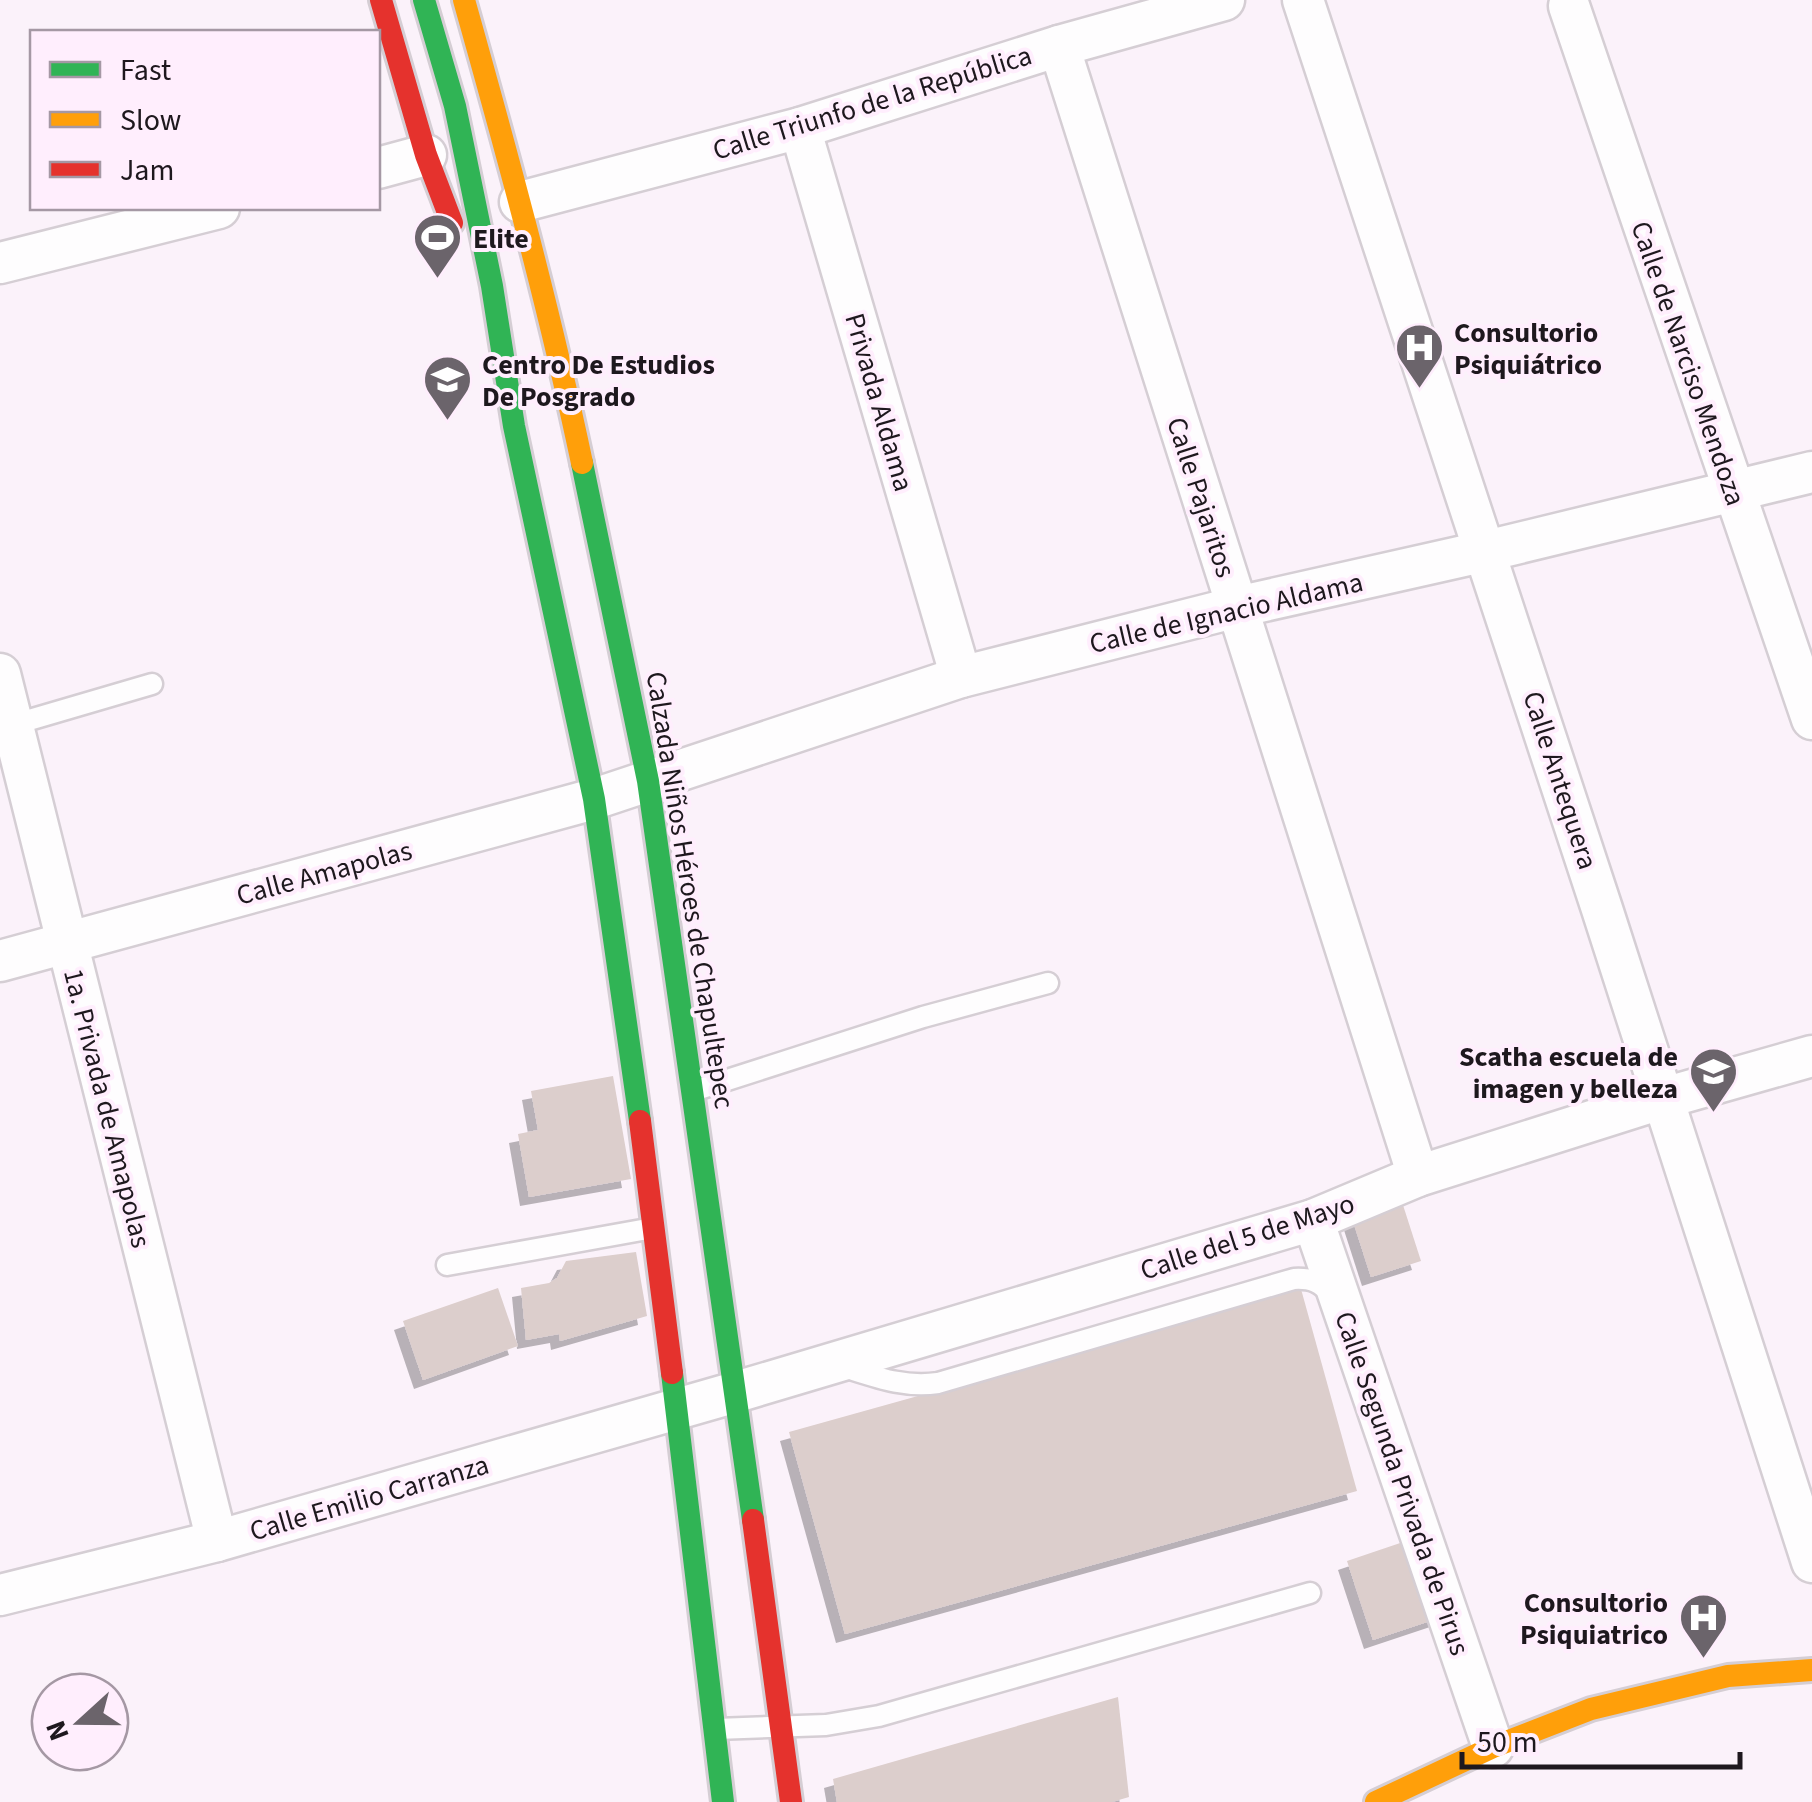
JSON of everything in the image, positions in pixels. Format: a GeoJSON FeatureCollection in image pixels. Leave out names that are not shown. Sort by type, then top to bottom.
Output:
{"type":"FeatureCollection","features":[{"type":"Feature","properties":{"kind":"main road"},"geometry":{"type":"LineString","coordinates":[[381,0],[426,155],[456,232],[568,396]]}},
{"type":"Feature","properties":{"kind":"main road"},"geometry":{"type":"LineString","coordinates":[[424,0],[455,106],[492,286],[514,426],[594,799],[656,1228],[723,1802]]}},
{"type":"Feature","properties":{"kind":"main road","name":"Calzada Niños Héroes de Chapultepec"},"geometry":{"type":"LineString","coordinates":[[464,0],[568,396],[648,782],[791,1802]]}},
{"type":"Feature","properties":{"kind":"main road"},"geometry":{"type":"LineString","coordinates":[[1376,1802],[1494,1746],[1591,1709],[1728,1676],[1812,1670]]}},
{"type":"Feature","properties":{"kind":"street","name":"Calle Triunfo de la República"},"geometry":{"type":"LineString","coordinates":[[520,202],[800,128],[1059,46],[1224,0]]}},
{"type":"Feature","properties":{"kind":"street","name":"Calle Antequera"},"geometry":{"type":"LineString","coordinates":[[1303,0],[1486,551],[1812,1562]]}},
{"type":"Feature","properties":{"kind":"street","name":"Calle de Narciso Mendoza"},"geometry":{"type":"LineString","coordinates":[[1569,6],[1812,719]]}},
{"type":"Feature","properties":{"kind":"street","name":"Calle Pajaritos"},"geometry":{"type":"LineString","coordinates":[[1059,46],[1418,1176]]}},
{"type":"Feature","properties":{"kind":"street","name":"Privada Aldama"},"geometry":{"type":"LineString","coordinates":[[800,128],[961,676]]}},
{"type":"Feature","properties":{"kind":"street"},"geometry":{"type":"LineString","coordinates":[[380,167],[426,155]]}},
{"type":"Feature","properties":{"kind":"street"},"geometry":{"type":"LineString","coordinates":[[0,262],[211,210]]}},
{"type":"Feature","properties":{"kind":"street","name":"Calle de Ignacio Aldama"},"geometry":{"type":"LineString","coordinates":[[648,782],[961,676],[1812,472]]}},
{"type":"Feature","properties":{"kind":"street","name":"1a. Privada de Amapolas"},"geometry":{"type":"LineString","coordinates":[[0,674],[217,1541]]}},
{"type":"Feature","properties":{"kind":"street","name":"Calle Amapolas"},"geometry":{"type":"LineString","coordinates":[[0,961],[648,782]]}},
{"type":"Feature","properties":{"kind":"street","name":"Calle del 5 de Mayo"},"geometry":{"type":"LineString","coordinates":[[736,1392],[1314,1220],[1418,1176],[1812,1056]]}},
{"type":"Feature","properties":{"kind":"street","name":"Calle Segunda Privada de Pirus"},"geometry":{"type":"LineString","coordinates":[[1314,1220],[1494,1746]]}},
{"type":"Feature","properties":{"kind":"street","name":"Calle Emilio Carranza"},"geometry":{"type":"LineString","coordinates":[[0,1595],[217,1541],[736,1392]]}},
{"type":"Feature","properties":{"kind":"lane"},"geometry":{"type":"LineString","coordinates":[[12,724],[152,684]]}},
{"type":"Feature","properties":{"kind":"lane"},"geometry":{"type":"LineString","coordinates":[[694,1091],[924,1016],[1048,983]]}},
{"type":"Feature","properties":{"kind":"lane"},"geometry":{"type":"LineString","coordinates":[[447,1266],[656,1228]]}},
{"type":"Feature","properties":{"kind":"lane"},"geometry":{"type":"LineString","coordinates":[[833,1363],[905,1385],[938,1383],[1294,1279],[1309,1278],[1332,1295],[1351,1329]]}},
{"type":"Feature","properties":{"kind":"lane"},"geometry":{"type":"LineString","coordinates":[[714,1729],[826,1725],[879,1716],[1310,1593]]}},
{"type":"Feature","properties":{"kind":"building"},"geometry":{"type":"Polygon","coordinates":[[[613,1076],[631,1179],[529,1197],[518,1134],[538,1130],[531,1091],[613,1076]]]}},
{"type":"Feature","properties":{"kind":"building"},"geometry":{"type":"Polygon","coordinates":[[[1402,1202],[1421,1261],[1371,1277],[1352,1218],[1402,1202]]]}},
{"type":"Feature","properties":{"kind":"building"},"geometry":{"type":"Polygon","coordinates":[[[636,1252],[647,1316],[560,1341],[559,1334],[526,1340],[521,1288],[549,1283],[557,1278],[566,1261],[636,1252]]]}},
{"type":"Feature","properties":{"kind":"building"},"geometry":{"type":"Polygon","coordinates":[[[498,1288],[518,1346],[423,1380],[403,1321],[498,1288]]]}},
{"type":"Feature","properties":{"kind":"building"},"geometry":{"type":"Polygon","coordinates":[[[1301,1289],[1357,1491],[845,1634],[789,1432],[1301,1289]]]}},
{"type":"Feature","properties":{"kind":"building"},"geometry":{"type":"Polygon","coordinates":[[[1412,1539],[1439,1618],[1373,1640],[1347,1561],[1412,1539]]]}},
{"type":"Feature","properties":{"kind":"building"},"geometry":{"type":"Polygon","coordinates":[[[1118,1697],[1129,1797],[1112,1802],[837,1802],[833,1779],[1118,1697]]]}},
{"type":"Feature","properties":{"kind":"traffic: fast"},"geometry":{"type":"LineString","coordinates":[[424,0],[455,106],[492,286],[514,426],[594,799],[640,1121]]}},
{"type":"Feature","properties":{"kind":"traffic: fast"},"geometry":{"type":"LineString","coordinates":[[582,463],[648,781],[753,1520]]}},
{"type":"Feature","properties":{"kind":"traffic: fast"},"geometry":{"type":"LineString","coordinates":[[672,1373],[723,1802]]}},
{"type":"Feature","properties":{"kind":"traffic: slow"},"geometry":{"type":"LineString","coordinates":[[464,0],[527,230],[582,463]]}},
{"type":"Feature","properties":{"kind":"traffic: slow"},"geometry":{"type":"LineString","coordinates":[[1376,1802],[1493,1747],[1591,1709],[1728,1676],[1812,1670]]}},
{"type":"Feature","properties":{"kind":"traffic: jam"},"geometry":{"type":"LineString","coordinates":[[381,0],[426,155],[452,223]]}},
{"type":"Feature","properties":{"kind":"traffic: jam"},"geometry":{"type":"LineString","coordinates":[[640,1121],[672,1373]]}},
{"type":"Feature","properties":{"kind":"traffic: jam"},"geometry":{"type":"LineString","coordinates":[[753,1520],[791,1802]]}},
{"type":"Feature","properties":{"kind":"place","name":"Elite"},"geometry":{"type":"Point","coordinates":[438,280]}},
{"type":"Feature","properties":{"kind":"place","name":"Consultorio Psiquiátrico"},"geometry":{"type":"Point","coordinates":[1419,390]}},
{"type":"Feature","properties":{"kind":"place","name":"Centro De Estudios De Posgrado"},"geometry":{"type":"Point","coordinates":[447,422]}},
{"type":"Feature","properties":{"kind":"place","name":"Scatha escuela de imagen y belleza"},"geometry":{"type":"Point","coordinates":[1713,1114]}},
{"type":"Feature","properties":{"kind":"place","name":"Consultorio Psiquiatrico"},"geometry":{"type":"Point","coordinates":[1703,1660]}}]}
